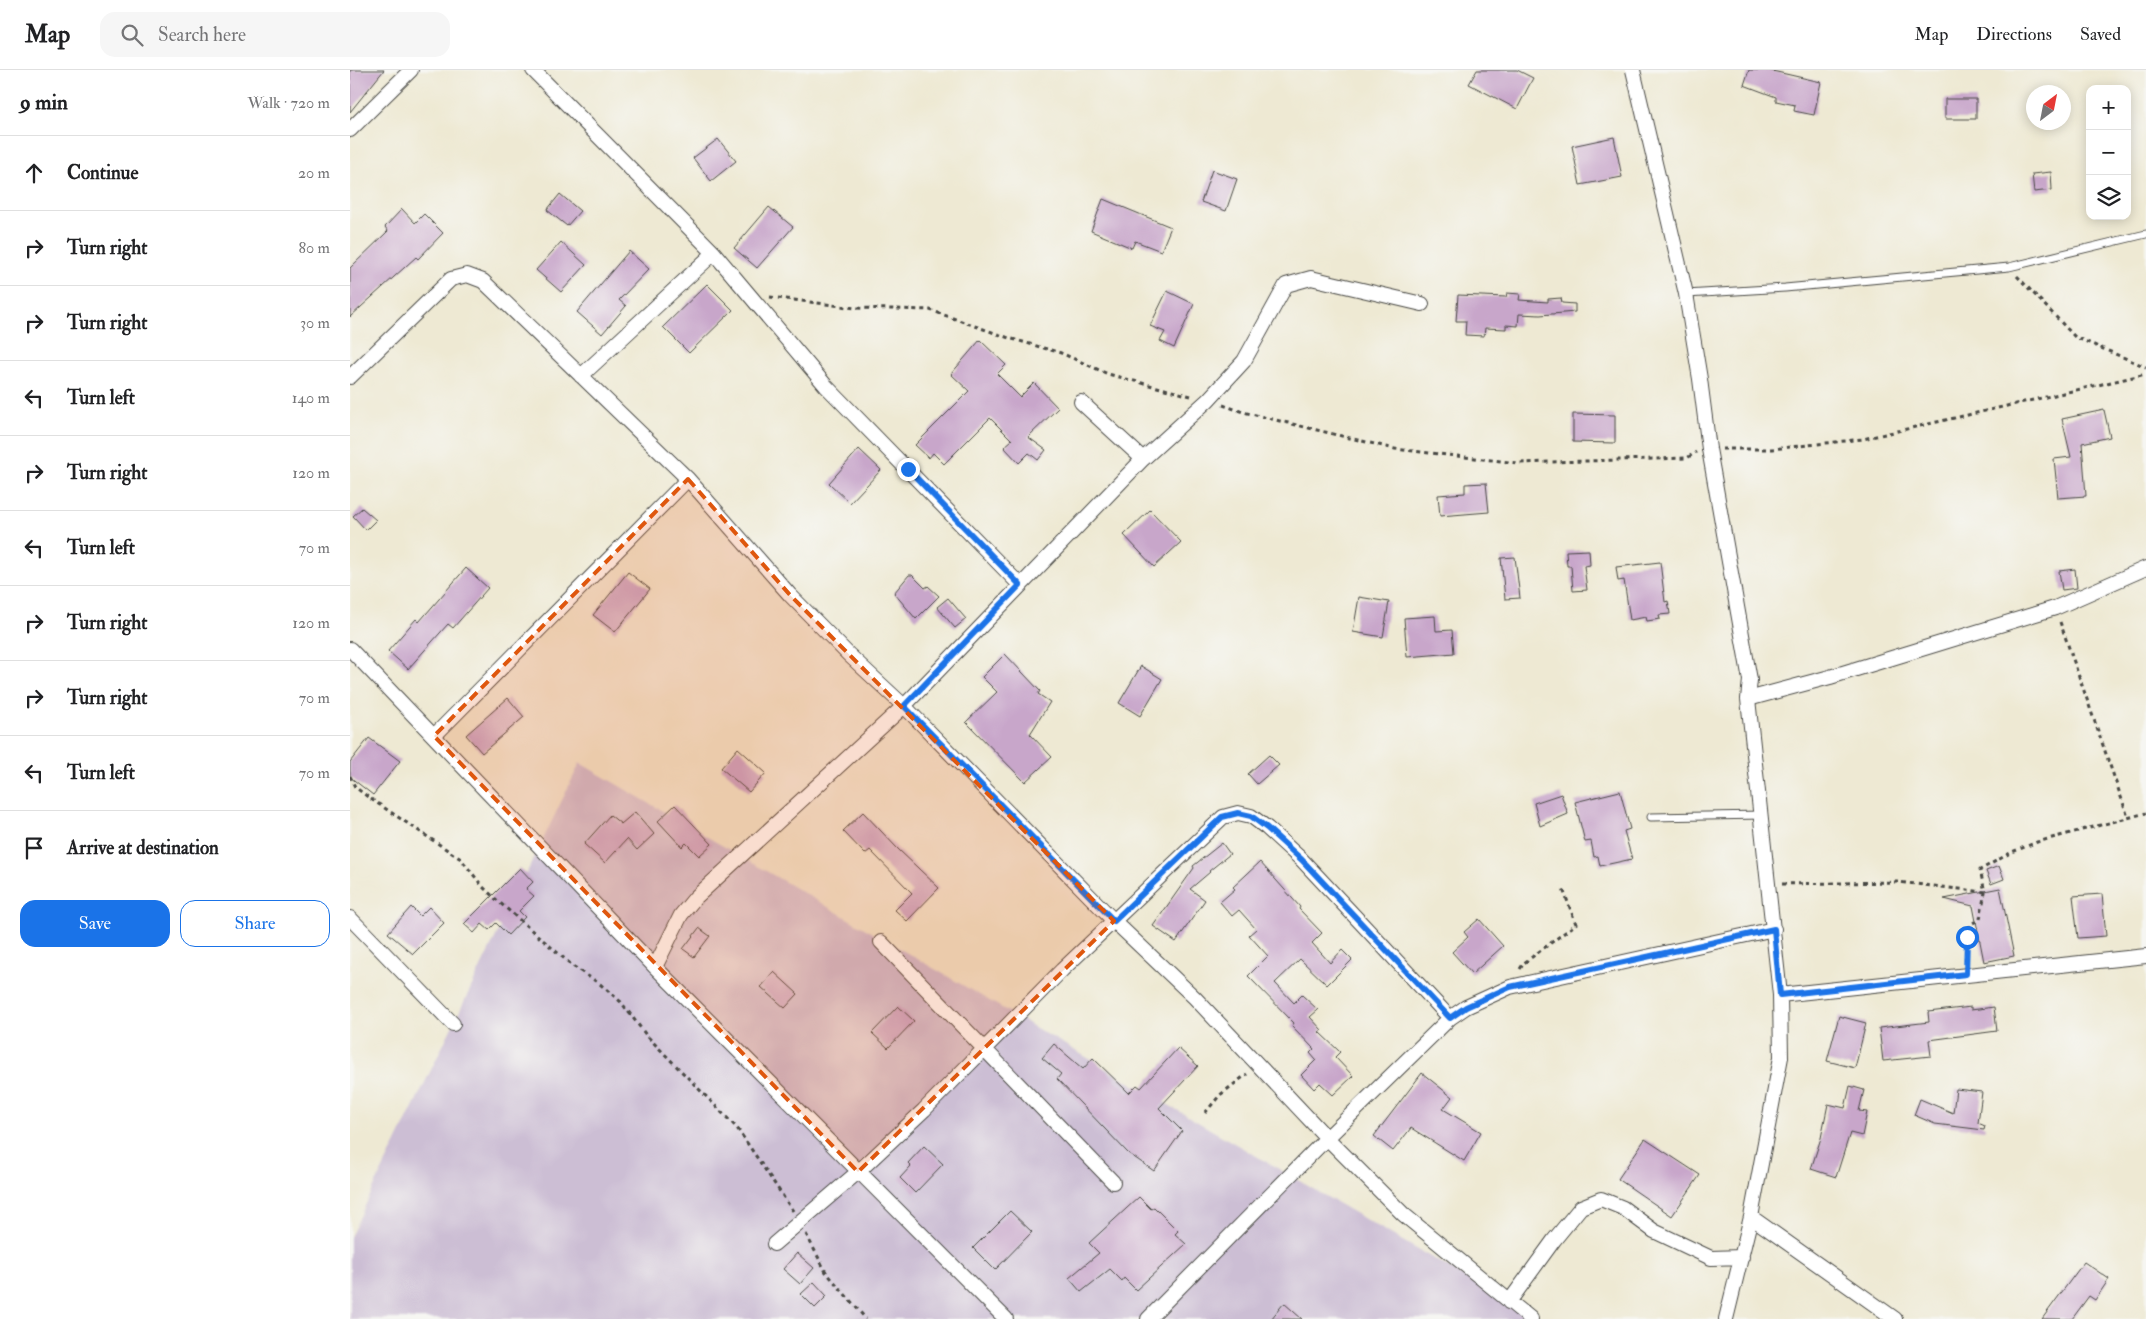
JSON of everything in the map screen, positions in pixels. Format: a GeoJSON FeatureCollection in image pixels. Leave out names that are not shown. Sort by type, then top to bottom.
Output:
{"type":"FeatureCollection","features":[{"type":"Feature","properties":{"kind":"street"},"geometry":{"type":"LineString","coordinates":[[350,130],[411,70]]}},
{"type":"Feature","properties":{"kind":"street"},"geometry":{"type":"LineString","coordinates":[[534,70],[714,253],[826,386],[1020,585]]}},
{"type":"Feature","properties":{"kind":"street"},"geometry":{"type":"LineString","coordinates":[[1633,70],[1686,294],[1709,449],[1750,680],[1748,699],[1780,995],[1781,1057],[1752,1217],[1726,1319]]}},
{"type":"Feature","properties":{"kind":"street"},"geometry":{"type":"LineString","coordinates":[[581,376],[714,253]]}},
{"type":"Feature","properties":{"kind":"street"},"geometry":{"type":"LineString","coordinates":[[350,377],[451,280],[467,275],[483,281],[688,479],[790,595],[848,654],[904,706],[1114,921],[1195,998],[1403,1214],[1531,1319]]}},
{"type":"Feature","properties":{"kind":"street"},"geometry":{"type":"LineString","coordinates":[[655,967],[681,915],[695,898],[904,706],[1143,459],[1208,400],[1244,361],[1286,285],[1311,278],[1422,304]]}},
{"type":"Feature","properties":{"kind":"street"},"geometry":{"type":"LineString","coordinates":[[1081,402],[1143,459]]}},
{"type":"Feature","properties":{"kind":"street"},"geometry":{"type":"LineString","coordinates":[[434,736],[688,479]]}},
{"type":"Feature","properties":{"kind":"street"},"geometry":{"type":"LineString","coordinates":[[1748,699],[1830,677],[2055,608],[2146,568]]}},
{"type":"Feature","properties":{"kind":"street"},"geometry":{"type":"LineString","coordinates":[[350,649],[655,967],[1006,1319]]}},
{"type":"Feature","properties":{"kind":"street"},"geometry":{"type":"LineString","coordinates":[[774,1244],[858,1172],[1222,817],[1238,813],[1251,816],[1267,828],[1302,860],[1450,1018]]}},
{"type":"Feature","properties":{"kind":"street"},"geometry":{"type":"LineString","coordinates":[[350,918],[452,1024]]}},
{"type":"Feature","properties":{"kind":"street"},"geometry":{"type":"LineString","coordinates":[[1148,1319],[1450,1018],[1466,1007],[1510,987],[1774,929]]}},
{"type":"Feature","properties":{"kind":"street"},"geometry":{"type":"LineString","coordinates":[[881,942],[1113,1182]]}},
{"type":"Feature","properties":{"kind":"street"},"geometry":{"type":"LineString","coordinates":[[1780,995],[2146,956]]}},
{"type":"Feature","properties":{"kind":"street"},"geometry":{"type":"LineString","coordinates":[[1510,1302],[1581,1207],[1600,1199],[1623,1208],[1654,1231],[1711,1258],[1742,1257]]}},
{"type":"Feature","properties":{"kind":"street"},"geometry":{"type":"LineString","coordinates":[[1752,1217],[1895,1319]]}},
{"type":"Feature","properties":{"kind":"lane"},"geometry":{"type":"LineString","coordinates":[[1686,294],[1785,288],[2009,267],[2146,234]]}},
{"type":"Feature","properties":{"kind":"lane"},"geometry":{"type":"LineString","coordinates":[[1651,817],[1762,815]]}},
{"type":"Feature","properties":{"kind":"path"},"geometry":{"type":"LineString","coordinates":[[2009,267],[2075,337],[2146,367]]}},
{"type":"Feature","properties":{"kind":"path"},"geometry":{"type":"LineString","coordinates":[[1709,449],[1772,448],[1863,439],[2146,374]]}},
{"type":"Feature","properties":{"kind":"path"},"geometry":{"type":"LineString","coordinates":[[2055,608],[2128,817]]}},
{"type":"Feature","properties":{"kind":"path"},"geometry":{"type":"LineString","coordinates":[[350,776],[355,787],[368,797],[461,859],[483,887],[499,902],[574,967],[600,984],[621,1002],[646,1035],[737,1128],[800,1222],[826,1272],[866,1319]]}},
{"type":"Feature","properties":{"kind":"path"},"geometry":{"type":"LineString","coordinates":[[1966,974],[1967,937],[1971,924],[1980,919],[1985,892],[1980,870],[2012,852],[2037,842],[2146,813]]}},
{"type":"Feature","properties":{"kind":"path"},"geometry":{"type":"LineString","coordinates":[[1769,884],[1898,882],[1985,892]]}},
{"type":"Feature","properties":{"kind":"path"},"geometry":{"type":"LineString","coordinates":[[1510,987],[1524,963],[1576,924],[1563,889]]}},
{"type":"Feature","properties":{"kind":"path"},"geometry":{"type":"LineString","coordinates":[[1205,1114],[1220,1095],[1245,1077],[1255,1060]]}},
{"type":"Feature","properties":{"kind":"highlighted area"},"geometry":{"type":"Polygon","coordinates":[[[688,479],[790,595],[1114,921],[858,1172],[434,736],[688,479]]]}},
{"type":"Feature","properties":{"kind":"shaded area"},"geometry":{"type":"Polygon","coordinates":[[[580,763],[1537,1319],[350,1319],[350,1237],[580,763]]]}},
{"type":"Feature","properties":{"kind":"building"},"geometry":{"type":"Polygon","coordinates":[[[350,70],[384,70],[350,112],[350,70]]]}},
{"type":"Feature","properties":{"kind":"building"},"geometry":{"type":"Polygon","coordinates":[[[1477,70],[1517,70],[1533,78],[1517,109],[1469,84],[1477,70]]]}},
{"type":"Feature","properties":{"kind":"building"},"geometry":{"type":"Polygon","coordinates":[[[1749,70],[1768,70],[1821,82],[1814,115],[1794,111],[1795,105],[1776,101],[1776,97],[1744,85],[1749,70]]]}},
{"type":"Feature","properties":{"kind":"building"},"geometry":{"type":"Polygon","coordinates":[[[1945,99],[1976,99],[1976,119],[1945,119],[1945,99]]]}},
{"type":"Feature","properties":{"kind":"building"},"geometry":{"type":"Polygon","coordinates":[[[1614,137],[1622,177],[1580,185],[1572,146],[1614,137]]]}},
{"type":"Feature","properties":{"kind":"building"},"geometry":{"type":"Polygon","coordinates":[[[718,139],[736,161],[711,181],[693,158],[718,139]]]}},
{"type":"Feature","properties":{"kind":"building"},"geometry":{"type":"Polygon","coordinates":[[[1212,170],[1237,179],[1226,211],[1201,202],[1212,170]]]}},
{"type":"Feature","properties":{"kind":"building"},"geometry":{"type":"Polygon","coordinates":[[[2051,172],[2052,190],[2034,192],[2032,174],[2051,172]]]}},
{"type":"Feature","properties":{"kind":"building"},"geometry":{"type":"Polygon","coordinates":[[[560,194],[580,211],[567,226],[547,210],[560,194]]]}},
{"type":"Feature","properties":{"kind":"building"},"geometry":{"type":"Polygon","coordinates":[[[1103,199],[1171,227],[1161,251],[1135,241],[1132,248],[1091,231],[1103,199]]]}},
{"type":"Feature","properties":{"kind":"building"},"geometry":{"type":"Polygon","coordinates":[[[769,207],[793,227],[757,268],[734,248],[769,207]]]}},
{"type":"Feature","properties":{"kind":"building"},"geometry":{"type":"Polygon","coordinates":[[[402,209],[415,223],[424,214],[443,233],[418,259],[416,257],[350,317],[350,268],[388,231],[385,227],[402,209]]]}},
{"type":"Feature","properties":{"kind":"building"},"geometry":{"type":"Polygon","coordinates":[[[561,242],[586,265],[561,292],[536,270],[561,242]]]}},
{"type":"Feature","properties":{"kind":"building"},"geometry":{"type":"Polygon","coordinates":[[[629,251],[649,269],[619,300],[626,306],[602,334],[577,312],[629,251]]]}},
{"type":"Feature","properties":{"kind":"building"},"geometry":{"type":"Polygon","coordinates":[[[707,284],[733,310],[689,353],[663,327],[707,284]]]}},
{"type":"Feature","properties":{"kind":"building"},"geometry":{"type":"Polygon","coordinates":[[[1167,291],[1194,304],[1174,348],[1160,341],[1165,332],[1150,326],[1167,291]]]}},
{"type":"Feature","properties":{"kind":"building"},"geometry":{"type":"Polygon","coordinates":[[[1507,293],[1520,294],[1519,300],[1548,302],[1548,299],[1561,298],[1562,303],[1575,304],[1575,312],[1540,315],[1519,314],[1518,326],[1506,325],[1506,329],[1485,328],[1484,336],[1465,335],[1466,321],[1456,321],[1458,295],[1506,297],[1507,293]]]}},
{"type":"Feature","properties":{"kind":"building"},"geometry":{"type":"Polygon","coordinates":[[[980,340],[1006,365],[997,374],[1020,397],[1034,383],[1058,408],[1028,437],[1046,450],[1038,460],[1029,453],[1019,463],[1004,447],[1012,440],[990,418],[944,464],[933,453],[929,458],[915,445],[969,391],[951,374],[980,340]]]}},
{"type":"Feature","properties":{"kind":"building"},"geometry":{"type":"Polygon","coordinates":[[[2104,410],[2110,437],[2082,443],[2086,496],[2058,498],[2054,459],[2071,457],[2062,419],[2104,410]]]}},
{"type":"Feature","properties":{"kind":"building"},"geometry":{"type":"Polygon","coordinates":[[[1573,414],[1615,415],[1615,443],[1573,442],[1573,414]]]}},
{"type":"Feature","properties":{"kind":"building"},"geometry":{"type":"Polygon","coordinates":[[[859,449],[881,470],[850,503],[829,483],[859,449]]]}},
{"type":"Feature","properties":{"kind":"building"},"geometry":{"type":"Polygon","coordinates":[[[1486,483],[1489,512],[1440,516],[1438,495],[1465,493],[1465,484],[1486,483]]]}},
{"type":"Feature","properties":{"kind":"building"},"geometry":{"type":"Polygon","coordinates":[[[362,508],[376,520],[366,530],[353,516],[362,508]]]}},
{"type":"Feature","properties":{"kind":"building"},"geometry":{"type":"Polygon","coordinates":[[[1150,510],[1181,542],[1154,567],[1124,535],[1150,510]]]}},
{"type":"Feature","properties":{"kind":"building"},"geometry":{"type":"Polygon","coordinates":[[[1589,550],[1590,565],[1584,566],[1587,590],[1573,591],[1571,566],[1567,566],[1566,551],[1589,550]]]}},
{"type":"Feature","properties":{"kind":"building"},"geometry":{"type":"Polygon","coordinates":[[[1515,557],[1520,598],[1505,599],[1501,558],[1515,557]]]}},
{"type":"Feature","properties":{"kind":"building"},"geometry":{"type":"Polygon","coordinates":[[[1660,562],[1665,602],[1668,601],[1670,614],[1659,615],[1660,619],[1647,621],[1646,617],[1630,620],[1624,580],[1618,581],[1616,567],[1660,562]]]}},
{"type":"Feature","properties":{"kind":"building"},"geometry":{"type":"Polygon","coordinates":[[[466,568],[488,588],[453,628],[448,624],[408,669],[388,651],[416,619],[419,622],[466,568]]]}},
{"type":"Feature","properties":{"kind":"building"},"geometry":{"type":"Polygon","coordinates":[[[2075,569],[2077,588],[2062,590],[2059,571],[2075,569]]]}},
{"type":"Feature","properties":{"kind":"building"},"geometry":{"type":"Polygon","coordinates":[[[628,572],[650,589],[615,632],[593,615],[628,572]]]}},
{"type":"Feature","properties":{"kind":"building"},"geometry":{"type":"Polygon","coordinates":[[[909,575],[912,575],[925,588],[928,586],[939,596],[916,619],[894,593],[909,575]]]}},
{"type":"Feature","properties":{"kind":"building"},"geometry":{"type":"Polygon","coordinates":[[[1359,597],[1389,602],[1383,637],[1353,632],[1359,597]]]}},
{"type":"Feature","properties":{"kind":"building"},"geometry":{"type":"Polygon","coordinates":[[[948,598],[966,619],[955,628],[937,607],[948,598]]]}},
{"type":"Feature","properties":{"kind":"building"},"geometry":{"type":"Polygon","coordinates":[[[1435,616],[1436,631],[1452,630],[1454,653],[1407,657],[1404,618],[1435,616]]]}},
{"type":"Feature","properties":{"kind":"building"},"geometry":{"type":"Polygon","coordinates":[[[1005,654],[1040,691],[1038,694],[1050,702],[1030,734],[1052,757],[1025,782],[966,722],[997,692],[982,677],[1005,654]]]}},
{"type":"Feature","properties":{"kind":"building"},"geometry":{"type":"Polygon","coordinates":[[[1141,666],[1162,679],[1140,716],[1119,703],[1141,666]]]}},
{"type":"Feature","properties":{"kind":"building"},"geometry":{"type":"Polygon","coordinates":[[[508,698],[524,717],[482,753],[466,735],[508,698]]]}},
{"type":"Feature","properties":{"kind":"building"},"geometry":{"type":"Polygon","coordinates":[[[369,738],[400,761],[373,795],[350,777],[350,762],[369,738]]]}},
{"type":"Feature","properties":{"kind":"building"},"geometry":{"type":"Polygon","coordinates":[[[738,748],[766,773],[749,792],[721,768],[738,748]]]}},
{"type":"Feature","properties":{"kind":"building"},"geometry":{"type":"Polygon","coordinates":[[[1269,755],[1279,765],[1257,784],[1248,774],[1269,755]]]}},
{"type":"Feature","properties":{"kind":"building"},"geometry":{"type":"Polygon","coordinates":[[[1620,791],[1630,829],[1624,831],[1632,859],[1600,866],[1598,856],[1594,857],[1591,841],[1585,842],[1575,802],[1620,791]]]}},
{"type":"Feature","properties":{"kind":"building"},"geometry":{"type":"Polygon","coordinates":[[[1561,794],[1568,814],[1540,826],[1534,803],[1561,794]]]}},
{"type":"Feature","properties":{"kind":"building"},"geometry":{"type":"Polygon","coordinates":[[[675,805],[712,844],[699,856],[686,843],[682,847],[658,821],[675,805]]]}},
{"type":"Feature","properties":{"kind":"building"},"geometry":{"type":"Polygon","coordinates":[[[635,812],[654,834],[637,850],[627,839],[605,863],[584,844],[610,815],[621,824],[635,812]]]}},
{"type":"Feature","properties":{"kind":"building"},"geometry":{"type":"Polygon","coordinates":[[[863,812],[939,888],[907,921],[895,910],[912,893],[870,850],[865,854],[843,831],[863,812]]]}},
{"type":"Feature","properties":{"kind":"building"},"geometry":{"type":"Polygon","coordinates":[[[1222,843],[1230,854],[1190,889],[1205,900],[1176,942],[1153,926],[1194,868],[1193,866],[1222,843]]]}},
{"type":"Feature","properties":{"kind":"building"},"geometry":{"type":"Polygon","coordinates":[[[1260,862],[1300,907],[1299,909],[1322,933],[1312,943],[1330,963],[1342,950],[1352,960],[1327,985],[1300,959],[1275,983],[1294,1003],[1302,995],[1318,1010],[1310,1017],[1322,1030],[1319,1032],[1340,1052],[1335,1057],[1353,1076],[1333,1095],[1320,1083],[1314,1089],[1301,1075],[1316,1060],[1310,1053],[1314,1049],[1292,1026],[1294,1023],[1248,976],[1268,956],[1249,935],[1256,929],[1239,910],[1232,916],[1220,902],[1260,862]]]}},
{"type":"Feature","properties":{"kind":"building"},"geometry":{"type":"Polygon","coordinates":[[[1999,866],[2004,879],[1991,884],[1986,871],[1999,866]]]}},
{"type":"Feature","properties":{"kind":"building"},"geometry":{"type":"Polygon","coordinates":[[[520,868],[533,882],[526,889],[534,896],[519,911],[525,917],[508,935],[496,923],[489,930],[482,924],[474,933],[464,924],[520,868]]]}},
{"type":"Feature","properties":{"kind":"building"},"geometry":{"type":"Polygon","coordinates":[[[2000,888],[2014,956],[1984,962],[1973,906],[1944,899],[2000,888]]]}},
{"type":"Feature","properties":{"kind":"building"},"geometry":{"type":"Polygon","coordinates":[[[2102,894],[2106,936],[2078,938],[2073,896],[2102,894]]]}},
{"type":"Feature","properties":{"kind":"building"},"geometry":{"type":"Polygon","coordinates":[[[411,907],[420,916],[429,907],[444,923],[413,954],[388,933],[411,907]]]}},
{"type":"Feature","properties":{"kind":"building"},"geometry":{"type":"Polygon","coordinates":[[[1479,919],[1503,946],[1472,974],[1452,952],[1468,937],[1464,932],[1479,919]]]}},
{"type":"Feature","properties":{"kind":"building"},"geometry":{"type":"Polygon","coordinates":[[[699,928],[710,936],[694,957],[683,949],[699,928]]]}},
{"type":"Feature","properties":{"kind":"building"},"geometry":{"type":"Polygon","coordinates":[[[774,972],[798,994],[785,1008],[761,987],[774,972]]]}},
{"type":"Feature","properties":{"kind":"building"},"geometry":{"type":"Polygon","coordinates":[[[898,1006],[914,1021],[888,1048],[872,1033],[898,1006]]]}},
{"type":"Feature","properties":{"kind":"building"},"geometry":{"type":"Polygon","coordinates":[[[1971,1007],[1971,1010],[1994,1007],[1997,1031],[1929,1040],[1931,1056],[1883,1061],[1879,1028],[1929,1022],[1928,1012],[1971,1007]]]}},
{"type":"Feature","properties":{"kind":"building"},"geometry":{"type":"Polygon","coordinates":[[[1839,1016],[1866,1023],[1855,1068],[1827,1061],[1839,1016]]]}},
{"type":"Feature","properties":{"kind":"building"},"geometry":{"type":"Polygon","coordinates":[[[1054,1044],[1083,1069],[1093,1058],[1129,1093],[1137,1085],[1141,1088],[1178,1048],[1198,1066],[1159,1108],[1182,1131],[1154,1171],[1128,1153],[1057,1079],[1061,1074],[1042,1058],[1054,1044]]]}},
{"type":"Feature","properties":{"kind":"building"},"geometry":{"type":"Polygon","coordinates":[[[1422,1073],[1452,1097],[1443,1109],[1481,1132],[1464,1161],[1411,1128],[1393,1151],[1374,1136],[1422,1073]]]}},
{"type":"Feature","properties":{"kind":"building"},"geometry":{"type":"Polygon","coordinates":[[[1850,1086],[1864,1090],[1859,1111],[1867,1112],[1862,1136],[1850,1133],[1836,1177],[1811,1169],[1821,1138],[1828,1104],[1845,1108],[1850,1086]]]}},
{"type":"Feature","properties":{"kind":"building"},"geometry":{"type":"Polygon","coordinates":[[[1956,1089],[1982,1092],[1978,1123],[1985,1126],[1984,1130],[1935,1124],[1914,1115],[1920,1099],[1953,1113],[1956,1089]]]}},
{"type":"Feature","properties":{"kind":"building"},"geometry":{"type":"Polygon","coordinates":[[[1645,1139],[1700,1175],[1672,1216],[1618,1179],[1645,1139]]]}},
{"type":"Feature","properties":{"kind":"building"},"geometry":{"type":"Polygon","coordinates":[[[924,1146],[943,1164],[915,1193],[900,1178],[911,1166],[908,1163],[924,1146]]]}},
{"type":"Feature","properties":{"kind":"building"},"geometry":{"type":"Polygon","coordinates":[[[1139,1197],[1151,1209],[1154,1207],[1178,1231],[1175,1234],[1186,1244],[1136,1290],[1124,1278],[1122,1281],[1110,1269],[1081,1292],[1069,1278],[1099,1253],[1089,1243],[1139,1197]]]}},
{"type":"Feature","properties":{"kind":"building"},"geometry":{"type":"Polygon","coordinates":[[[1010,1211],[1032,1232],[995,1270],[973,1248],[1010,1211]]]}},
{"type":"Feature","properties":{"kind":"building"},"geometry":{"type":"Polygon","coordinates":[[[797,1253],[814,1268],[800,1284],[783,1269],[797,1253]]]}},
{"type":"Feature","properties":{"kind":"building"},"geometry":{"type":"Polygon","coordinates":[[[2084,1262],[2109,1279],[2095,1300],[2089,1296],[2072,1319],[2042,1319],[2084,1262]]]}},
{"type":"Feature","properties":{"kind":"building"},"geometry":{"type":"Polygon","coordinates":[[[814,1282],[827,1296],[815,1308],[801,1294],[814,1282]]]}},
{"type":"Feature","properties":{"kind":"building"},"geometry":{"type":"Polygon","coordinates":[[[1284,1303],[1302,1319],[1271,1319],[1284,1303]]]}},
{"type":"Feature","properties":{"kind":"route"},"geometry":{"type":"LineString","coordinates":[[908,469],[1020,585],[904,706],[1114,921],[1209,828],[1222,817],[1238,813],[1251,816],[1302,860],[1450,1018],[1466,1007],[1510,987],[1774,929],[1780,995],[1966,974],[1967,937]]}}]}
